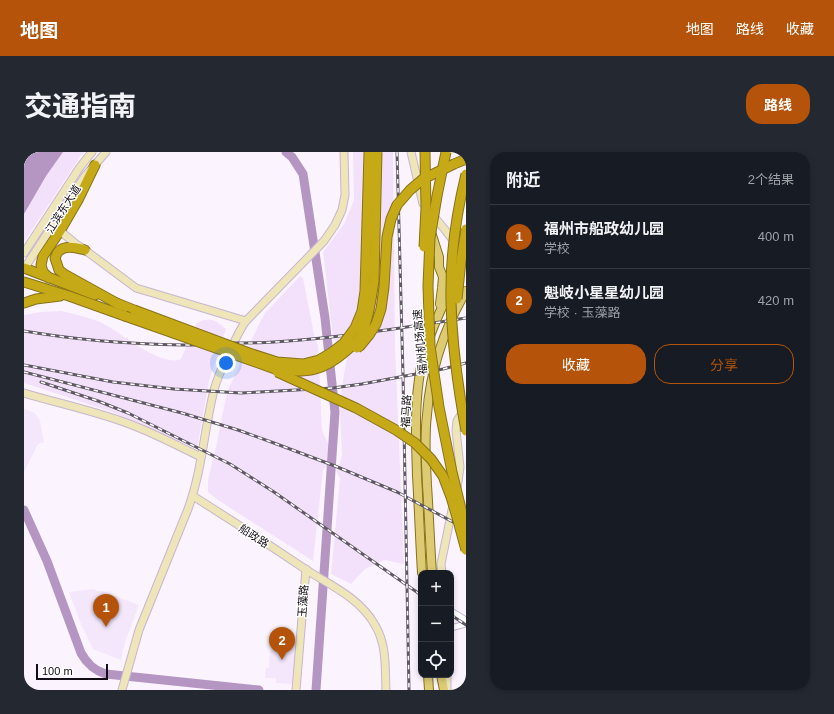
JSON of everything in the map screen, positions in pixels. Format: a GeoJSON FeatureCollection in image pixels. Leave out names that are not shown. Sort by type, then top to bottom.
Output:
{"type":"FeatureCollection","features":[{"type":"Feature","properties":{"kind":"highway"},"geometry":{"type":"LineString","coordinates":[[24,268],[249,353],[277,362],[303,364],[319,360],[344,343],[356,328],[362,311],[365,291],[369,152]]}},
{"type":"Feature","properties":{"kind":"highway"},"geometry":{"type":"LineString","coordinates":[[336,360],[352,346],[360,336],[367,319],[371,301],[374,281],[377,152]]}},
{"type":"Feature","properties":{"kind":"highway"},"geometry":{"type":"LineString","coordinates":[[425,152],[426,201],[423,268],[423,314],[430,346]]}},
{"type":"Feature","properties":{"kind":"highway","name":"福州机场高速"},"geometry":{"type":"LineString","coordinates":[[446,152],[436,196],[430,238],[428,286],[430,346],[439,407],[452,472],[466,529]]}},
{"type":"Feature","properties":{"kind":"highway"},"geometry":{"type":"LineString","coordinates":[[24,282],[70,296],[278,370],[298,372],[320,368],[360,346],[376,324],[381,309],[384,287],[386,237],[397,205],[410,190],[423,179],[466,159]]}},
{"type":"Feature","properties":{"kind":"highway"},"geometry":{"type":"LineString","coordinates":[[48,278],[43,272],[41,265],[43,256],[78,200],[95,165]]}},
{"type":"Feature","properties":{"kind":"highway"},"geometry":{"type":"LineString","coordinates":[[466,174],[460,200],[452,265],[451,300],[455,363],[466,430]]}},
{"type":"Feature","properties":{"kind":"highway"},"geometry":{"type":"LineString","coordinates":[[455,363],[457,288],[466,230]]}},
{"type":"Feature","properties":{"kind":"highway"},"geometry":{"type":"LineString","coordinates":[[85,250],[66,247],[58,251],[55,258],[59,270],[120,304]]}},
{"type":"Feature","properties":{"kind":"highway"},"geometry":{"type":"LineString","coordinates":[[24,303],[57,295],[70,296]]}},
{"type":"Feature","properties":{"kind":"highway"},"geometry":{"type":"LineString","coordinates":[[264,365],[356,408],[396,430],[415,443],[431,460],[443,476],[451,497],[466,550]]}},
{"type":"Feature","properties":{"kind":"main road"},"geometry":{"type":"LineString","coordinates":[[423,204],[443,277],[438,317]]}},
{"type":"Feature","properties":{"kind":"main road"},"geometry":{"type":"LineString","coordinates":[[439,258],[444,264],[450,267],[458,265],[466,259]]}},
{"type":"Feature","properties":{"kind":"main road","name":"福马路"},"geometry":{"type":"LineString","coordinates":[[422,570],[416,454],[416,409],[419,379],[423,358],[430,335],[456,277],[466,259]]}},
{"type":"Feature","properties":{"kind":"main road","name":"福马路"},"geometry":{"type":"LineString","coordinates":[[432,570],[426,459],[426,426],[428,405],[433,375],[442,343],[466,291]]}},
{"type":"Feature","properties":{"kind":"main road"},"geometry":{"type":"LineString","coordinates":[[428,678],[429,690]]}},
{"type":"Feature","properties":{"kind":"main road"},"geometry":{"type":"LineString","coordinates":[[438,678],[439,690]]}},
{"type":"Feature","properties":{"kind":"main road"},"geometry":{"type":"LineString","coordinates":[[442,678],[446,690]]}},
{"type":"Feature","properties":{"kind":"street"},"geometry":{"type":"LineString","coordinates":[[24,253],[80,167],[92,152]]}},
{"type":"Feature","properties":{"kind":"street","name":"江滨东大道"},"geometry":{"type":"LineString","coordinates":[[24,268],[79,186],[106,152]]}},
{"type":"Feature","properties":{"kind":"street"},"geometry":{"type":"LineString","coordinates":[[123,689],[139,630],[193,496],[198,478],[210,408],[223,364],[246,321],[324,241],[335,225],[342,210],[345,195],[344,152]]}},
{"type":"Feature","properties":{"kind":"street"},"geometry":{"type":"LineString","coordinates":[[411,152],[423,204],[446,231],[466,259]]}},
{"type":"Feature","properties":{"kind":"street"},"geometry":{"type":"LineString","coordinates":[[60,231],[136,288],[246,321]]}},
{"type":"Feature","properties":{"kind":"street"},"geometry":{"type":"LineString","coordinates":[[24,392],[124,422],[201,457]]}},
{"type":"Feature","properties":{"kind":"street"},"geometry":{"type":"LineString","coordinates":[[442,570],[441,564],[460,467],[456,430],[457,422],[466,406]]}},
{"type":"Feature","properties":{"kind":"street","name":"船政路"},"geometry":{"type":"LineString","coordinates":[[193,496],[316,575],[363,608],[376,626],[381,636],[384,653],[386,690]]}},
{"type":"Feature","properties":{"kind":"street","name":"玉藻路"},"geometry":{"type":"LineString","coordinates":[[296,690],[306,569]]}},
{"type":"Feature","properties":{"kind":"street"},"geometry":{"type":"LineString","coordinates":[[454,613],[466,620]]}},
{"type":"Feature","properties":{"kind":"street"},"geometry":{"type":"LineString","coordinates":[[454,627],[466,624]]}},
{"type":"Feature","properties":{"kind":"street"},"geometry":{"type":"LineString","coordinates":[[446,690],[447,678]]}},
{"type":"Feature","properties":{"kind":"shaded area"},"geometry":{"type":"Polygon","coordinates":[[[24,152],[85,152],[82,154],[24,242],[24,152]]]}},
{"type":"Feature","properties":{"kind":"shaded area"},"geometry":{"type":"Polygon","coordinates":[[[24,152],[63,152],[46,176],[24,214],[24,152]]]}},
{"type":"Feature","properties":{"kind":"shaded area"},"geometry":{"type":"Polygon","coordinates":[[[353,152],[393,152],[395,345],[404,564],[384,560],[365,569],[351,584],[331,574],[340,478],[337,473],[342,456],[340,406],[347,356],[333,338],[323,252],[344,224],[354,200],[353,152]]]}},
{"type":"Feature","properties":{"kind":"shaded area"},"geometry":{"type":"Polygon","coordinates":[[[300,276],[303,278],[315,339],[318,345],[322,430],[329,446],[327,466],[323,470],[313,561],[208,492],[208,480],[227,392],[265,313],[300,276]]]}},
{"type":"Feature","properties":{"kind":"shaded area"},"geometry":{"type":"Polygon","coordinates":[[[61,311],[100,322],[151,354],[172,360],[181,359],[197,323],[209,319],[219,323],[226,329],[209,381],[197,449],[112,412],[24,383],[24,315],[61,311]]]}},
{"type":"Feature","properties":{"kind":"shaded area"},"geometry":{"type":"Polygon","coordinates":[[[24,409],[35,413],[40,421],[44,442],[38,444],[24,472],[24,409]]]}},
{"type":"Feature","properties":{"kind":"shaded area"},"geometry":{"type":"Polygon","coordinates":[[[95,589],[96,591],[102,591],[139,605],[125,642],[121,660],[93,649],[81,624],[69,592],[95,589]]]}},
{"type":"Feature","properties":{"kind":"shaded area"},"geometry":{"type":"Polygon","coordinates":[[[291,638],[296,639],[293,680],[291,684],[276,683],[276,678],[265,678],[266,668],[269,668],[270,650],[290,652],[291,638]]]}},
{"type":"Feature","properties":{"kind":"waterway"},"geometry":{"type":"LineString","coordinates":[[286,152],[292,157],[303,174],[325,318],[335,412],[316,690]]}},
{"type":"Feature","properties":{"kind":"waterway"},"geometry":{"type":"LineString","coordinates":[[24,510],[47,561],[81,653],[91,666],[106,674],[259,690]]}},
{"type":"Feature","properties":{"kind":"railway"},"geometry":{"type":"LineString","coordinates":[[397,152],[409,690]]}},
{"type":"Feature","properties":{"kind":"railway"},"geometry":{"type":"LineString","coordinates":[[24,331],[103,341],[143,344],[196,345],[322,338],[466,318]]}},
{"type":"Feature","properties":{"kind":"railway"},"geometry":{"type":"LineString","coordinates":[[24,365],[113,382],[174,389],[241,393],[333,388],[443,369],[466,363]]}},
{"type":"Feature","properties":{"kind":"railway"},"geometry":{"type":"LineString","coordinates":[[24,372],[182,413],[238,430],[335,466],[397,492],[466,529]]}},
{"type":"Feature","properties":{"kind":"railway"},"geometry":{"type":"LineString","coordinates":[[41,382],[98,401],[128,413],[230,464],[274,492],[418,593]]}},
{"type":"Feature","properties":{"kind":"railway"},"geometry":{"type":"LineString","coordinates":[[454,617],[466,625]]}},
{"type":"Feature","properties":{"kind":"place","name":"福州市船政幼儿园"},"geometry":{"type":"Point","coordinates":[106,627]}},
{"type":"Feature","properties":{"kind":"place","name":"魁岐小星星幼儿园"},"geometry":{"type":"Point","coordinates":[282,660]}}]}
